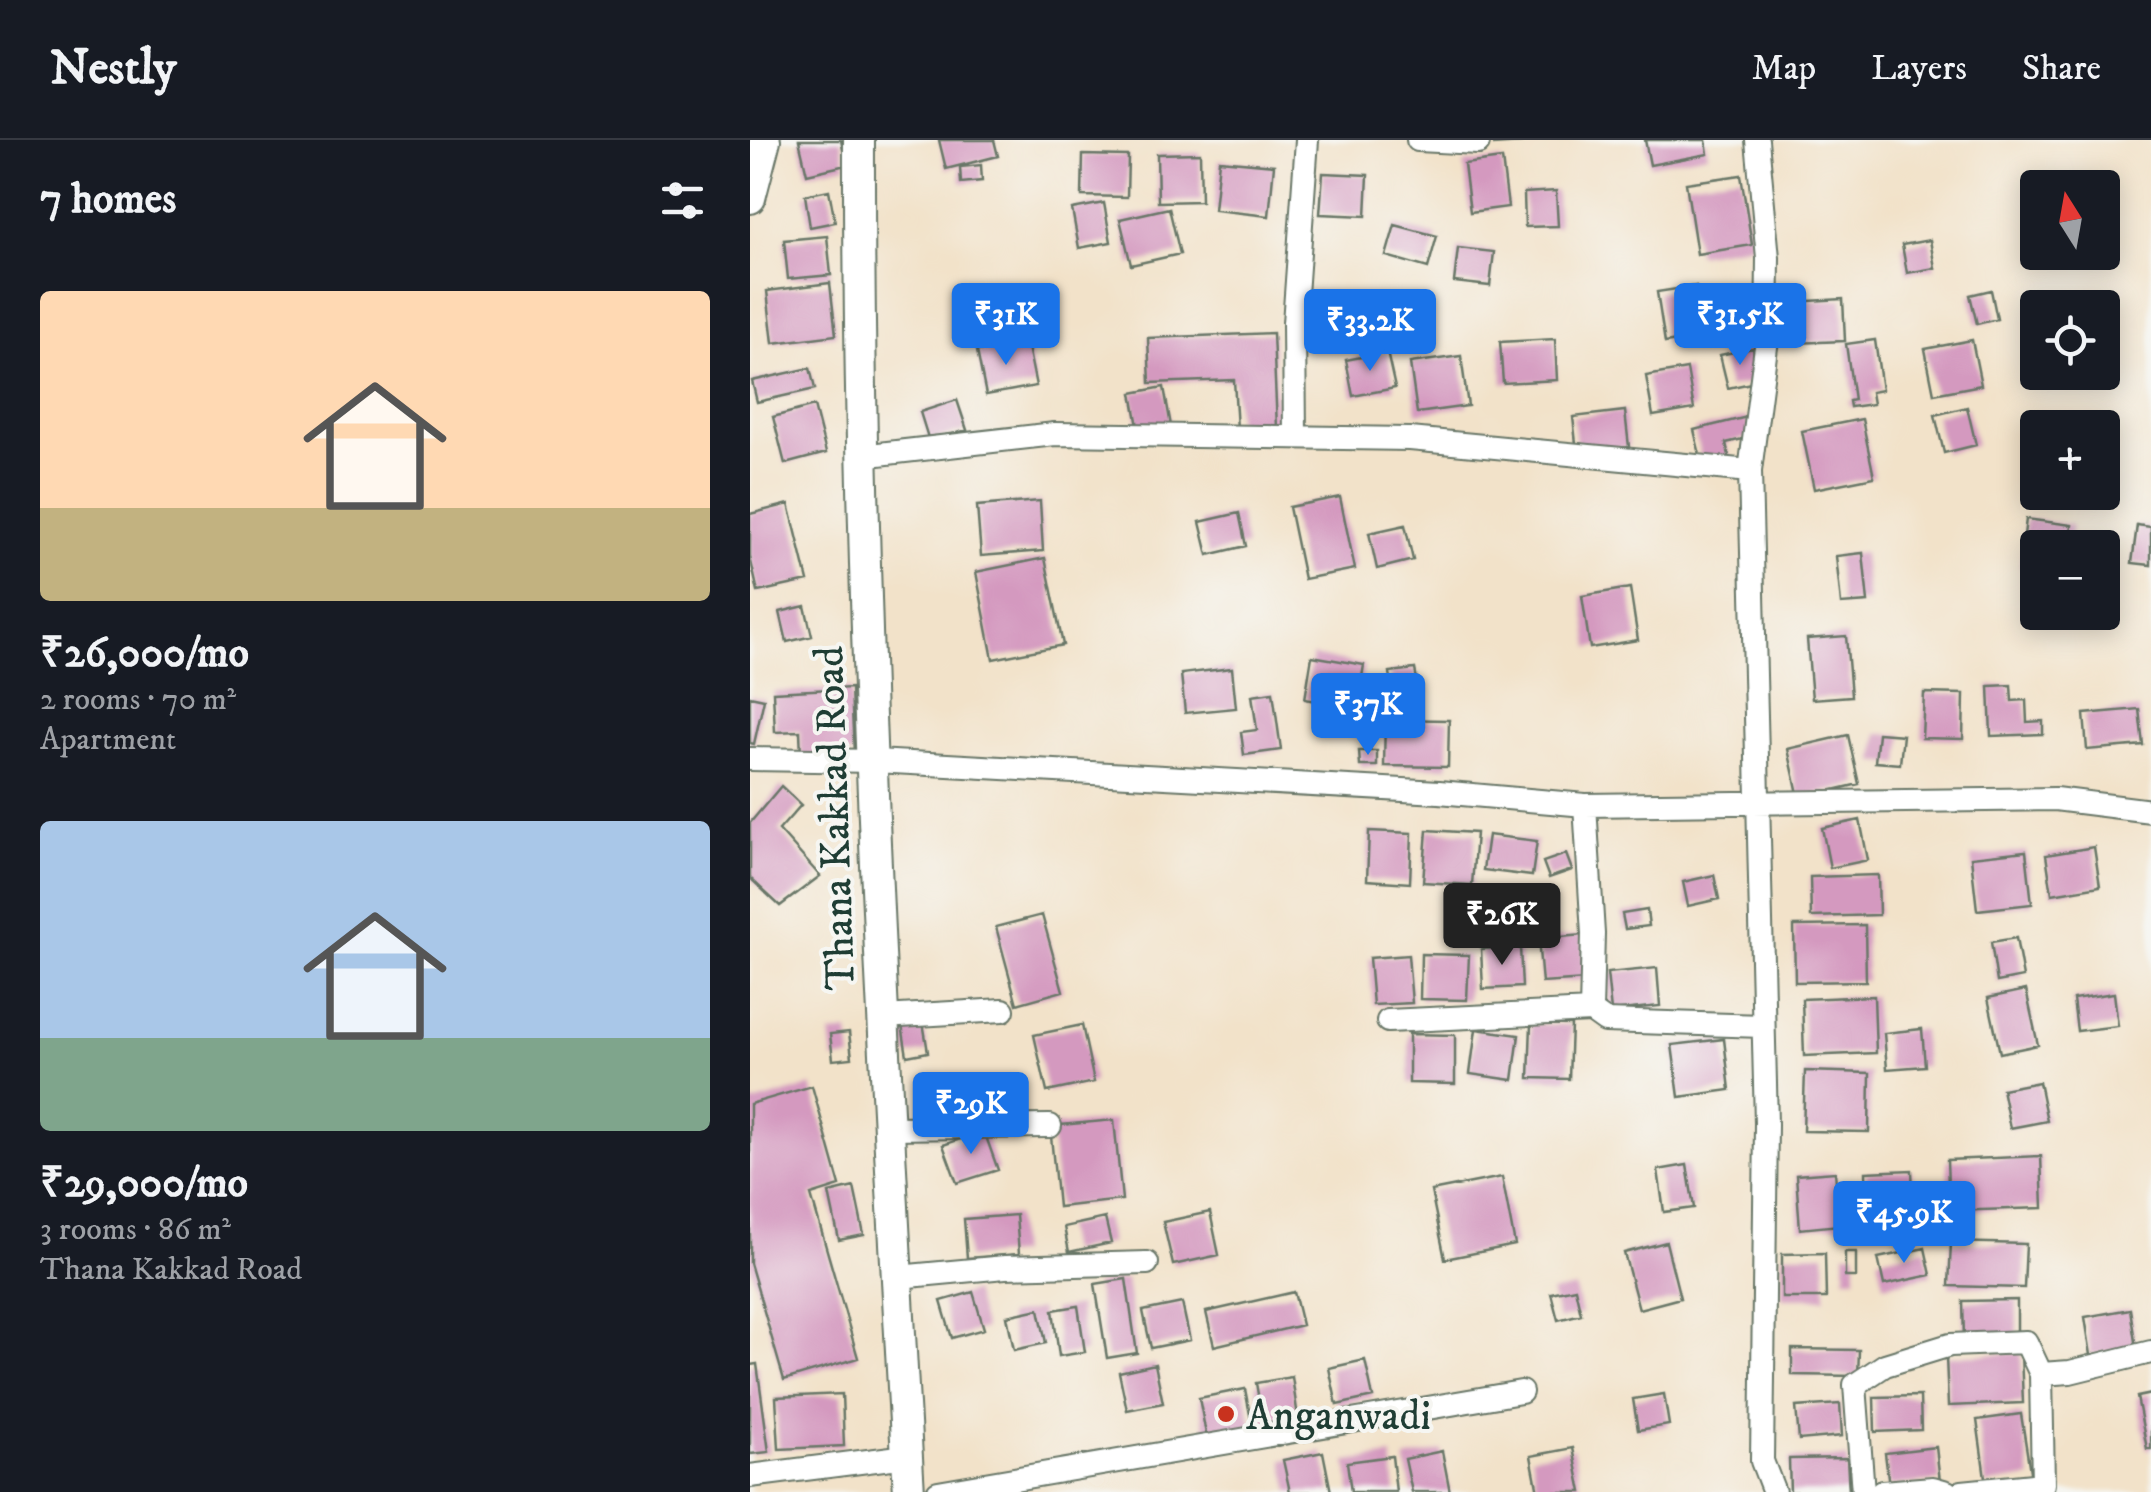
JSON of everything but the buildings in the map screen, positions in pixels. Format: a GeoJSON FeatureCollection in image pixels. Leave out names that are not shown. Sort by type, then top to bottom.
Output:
{"type":"FeatureCollection","features":[{"type":"Feature","properties":{"kind":"main road"},"geometry":{"type":"LineString","coordinates":[[750,198],[764,140]]}},
{"type":"Feature","properties":{"kind":"main road","name":"Thana Kakkad Road"},"geometry":{"type":"LineString","coordinates":[[860,140],[860,456],[883,1017],[909,1492]]}},
{"type":"Feature","properties":{"kind":"street"},"geometry":{"type":"LineString","coordinates":[[1296,437],[1294,323],[1307,140]]}},
{"type":"Feature","properties":{"kind":"street"},"geometry":{"type":"LineString","coordinates":[[1418,140],[1478,143]]}},
{"type":"Feature","properties":{"kind":"street"},"geometry":{"type":"LineString","coordinates":[[1757,140],[1768,258],[1767,338],[1750,471],[1763,1026],[1762,1461],[1774,1492]]}},
{"type":"Feature","properties":{"kind":"street"},"geometry":{"type":"LineString","coordinates":[[860,456],[1055,434],[1296,437],[1410,439],[1750,471]]}},
{"type":"Feature","properties":{"kind":"street"},"geometry":{"type":"LineString","coordinates":[[750,759],[875,761],[1439,792],[1585,805],[2056,799],[2151,811]]}},
{"type":"Feature","properties":{"kind":"street"},"geometry":{"type":"LineString","coordinates":[[1585,805],[1594,948],[1591,1011]]}},
{"type":"Feature","properties":{"kind":"street"},"geometry":{"type":"LineString","coordinates":[[883,1017],[1003,1010]]}},
{"type":"Feature","properties":{"kind":"street"},"geometry":{"type":"LineString","coordinates":[[1388,1021],[1591,1011],[1605,1021],[1763,1026]]}},
{"type":"Feature","properties":{"kind":"street"},"geometry":{"type":"LineString","coordinates":[[890,1128],[1050,1126]]}},
{"type":"Feature","properties":{"kind":"street"},"geometry":{"type":"LineString","coordinates":[[898,1277],[1005,1267],[1147,1263]]}},
{"type":"Feature","properties":{"kind":"street"},"geometry":{"type":"LineString","coordinates":[[1863,1492],[1854,1386],[1885,1365],[1950,1345],[2026,1342],[2042,1374],[2043,1484],[1962,1492]]}},
{"type":"Feature","properties":{"kind":"street"},"geometry":{"type":"LineString","coordinates":[[2042,1374],[2070,1372],[2151,1352]]}},
{"type":"Feature","properties":{"kind":"street"},"geometry":{"type":"LineString","coordinates":[[938,1492],[1521,1392]]}},
{"type":"Feature","properties":{"kind":"street"},"geometry":{"type":"LineString","coordinates":[[750,1476],[907,1456]]}},
{"type":"Feature","properties":{"kind":"street"},"geometry":{"type":"LineString","coordinates":[[1882,1492],[1938,1491]]}},
{"type":"Feature","properties":{"kind":"place","name":"Anganwadi"},"geometry":{"type":"Point","coordinates":[1226,1414]}}]}
